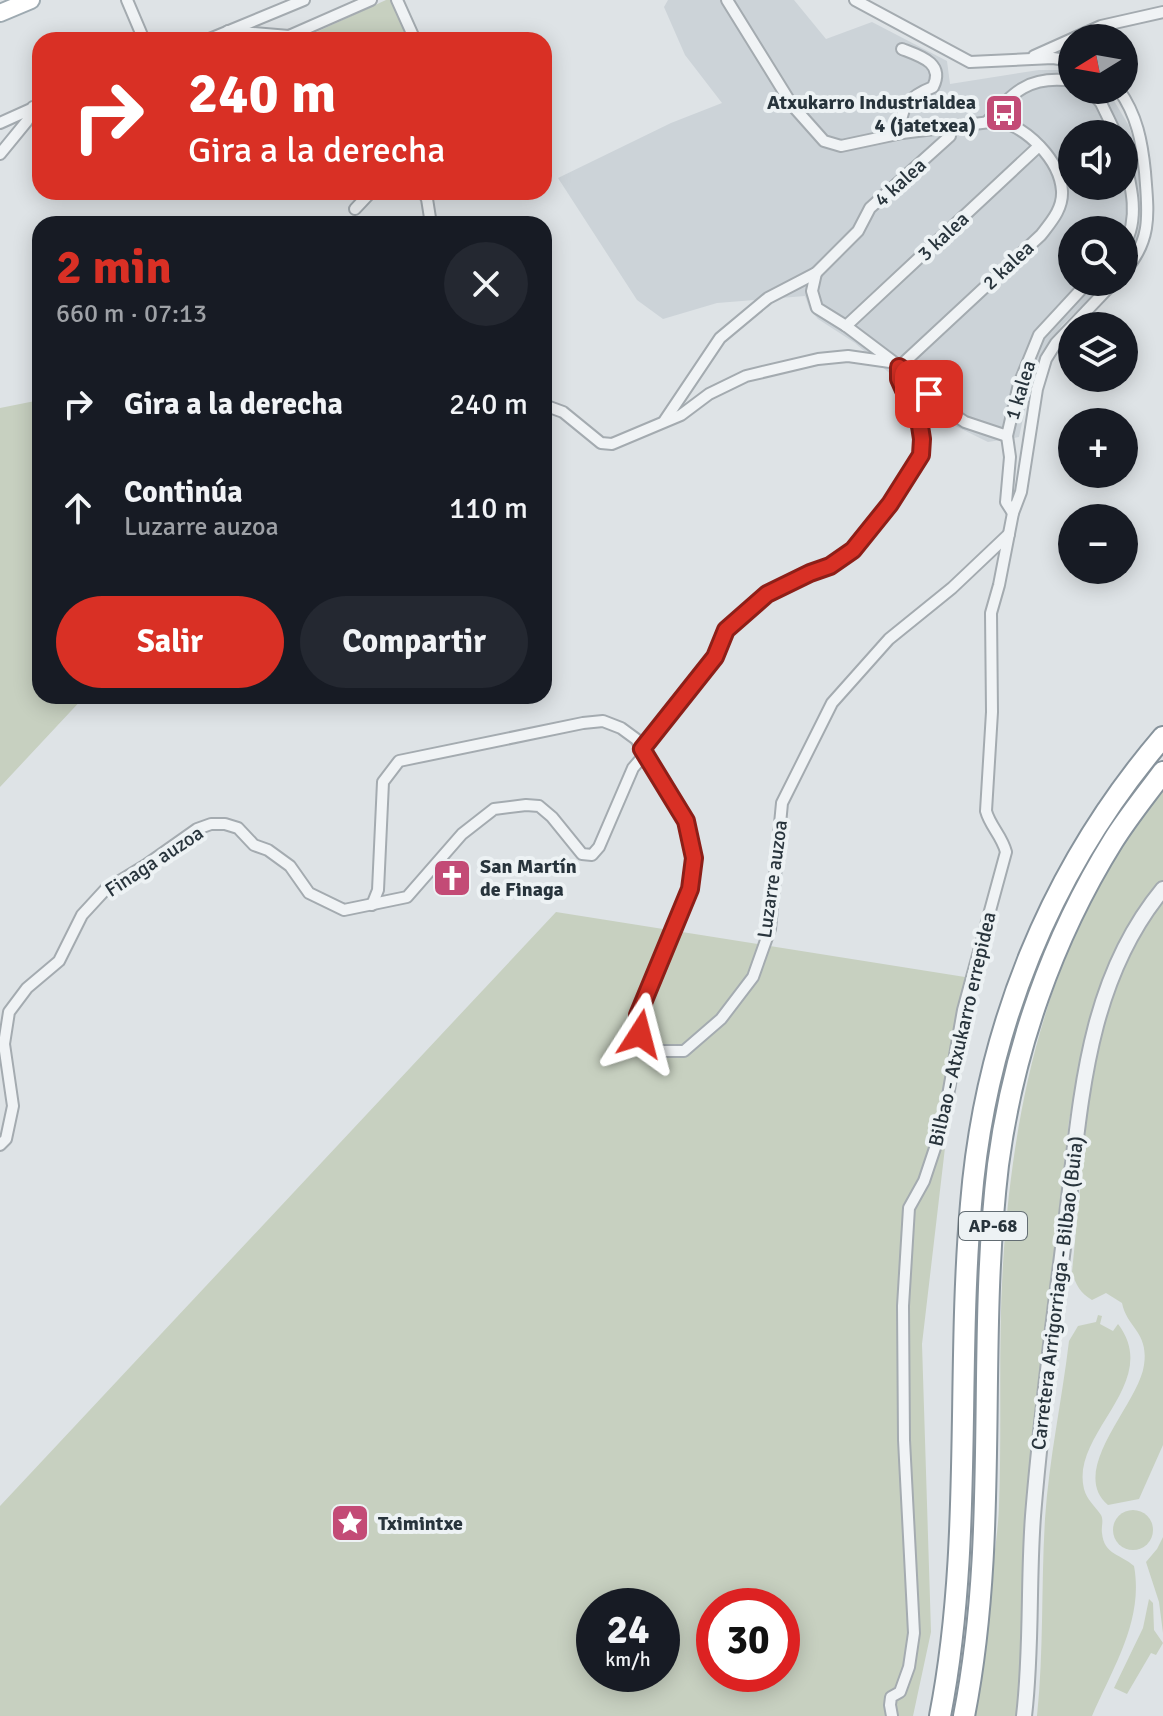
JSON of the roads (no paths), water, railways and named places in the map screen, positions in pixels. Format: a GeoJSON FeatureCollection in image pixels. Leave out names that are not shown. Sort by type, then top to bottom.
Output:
{"type":"FeatureCollection","features":[{"type":"Feature","properties":{"kind":"highway","name":"AP-68"},"geometry":{"type":"LineString","coordinates":[[940,1716],[953,1630],[961,1543],[971,1204],[987,1090],[1022,972],[1058,891],[1094,827],[1163,737]]}},
{"type":"Feature","properties":{"kind":"highway","name":"AP-68"},"geometry":{"type":"LineString","coordinates":[[964,1716],[976,1633],[986,1498],[993,1224],[1010,1095],[1036,1003],[1066,929],[1114,839],[1163,772]]}},
{"type":"Feature","properties":{"kind":"highway"},"geometry":{"type":"LineString","coordinates":[[971,1716],[976,1633]]}},
{"type":"Feature","properties":{"kind":"main road"},"geometry":{"type":"LineString","coordinates":[[0,13],[31,0]]}},
{"type":"Feature","properties":{"kind":"street"},"geometry":{"type":"LineString","coordinates":[[127,0],[141,32]]}},
{"type":"Feature","properties":{"kind":"street"},"geometry":{"type":"LineString","coordinates":[[228,31],[304,0]]}},
{"type":"Feature","properties":{"kind":"street"},"geometry":{"type":"LineString","coordinates":[[298,32],[371,0]]}},
{"type":"Feature","properties":{"kind":"street"},"geometry":{"type":"LineString","coordinates":[[397,0],[411,32]]}},
{"type":"Feature","properties":{"kind":"street","name":"2 kalea"},"geometry":{"type":"LineString","coordinates":[[727,0],[792,105],[824,141],[841,146],[902,133],[987,122],[1009,123],[1039,146],[1056,171],[1062,191],[1057,215],[1041,235],[897,364]]}},
{"type":"Feature","properties":{"kind":"street"},"geometry":{"type":"LineString","coordinates":[[855,0],[970,62],[1058,59]]}},
{"type":"Feature","properties":{"kind":"street"},"geometry":{"type":"LineString","coordinates":[[1112,24],[1163,15]]}},
{"type":"Feature","properties":{"kind":"street"},"geometry":{"type":"LineString","coordinates":[[228,31],[240,32]]}},
{"type":"Feature","properties":{"kind":"street"},"geometry":{"type":"LineString","coordinates":[[1022,61],[1058,45]]}},
{"type":"Feature","properties":{"kind":"street"},"geometry":{"type":"LineString","coordinates":[[902,49],[930,62],[935,67],[937,77],[933,87],[909,100],[901,116],[902,133]]}},
{"type":"Feature","properties":{"kind":"street"},"geometry":{"type":"LineString","coordinates":[[987,122],[1008,97],[1023,87],[1041,81],[1058,81]]}},
{"type":"Feature","properties":{"kind":"street"},"geometry":{"type":"LineString","coordinates":[[1127,104],[1138,128],[1148,204],[1144,239],[1138,251]]}},
{"type":"Feature","properties":{"kind":"street"},"geometry":{"type":"LineString","coordinates":[[0,123],[32,108]]}},
{"type":"Feature","properties":{"kind":"street"},"geometry":{"type":"LineString","coordinates":[[0,154],[32,114]]}},
{"type":"Feature","properties":{"kind":"street"},"geometry":{"type":"LineString","coordinates":[[15,117],[19,121],[18,130]]}},
{"type":"Feature","properties":{"kind":"street"},"geometry":{"type":"LineString","coordinates":[[0,123],[7,127],[6,143]]}},
{"type":"Feature","properties":{"kind":"street","name":"4 kalea"},"geometry":{"type":"LineString","coordinates":[[816,273],[858,231],[870,208],[950,136],[949,127]]}},
{"type":"Feature","properties":{"kind":"street","name":"3 kalea"},"geometry":{"type":"LineString","coordinates":[[846,326],[1039,146]]}},
{"type":"Feature","properties":{"kind":"street"},"geometry":{"type":"LineString","coordinates":[[355,209],[363,200]]}},
{"type":"Feature","properties":{"kind":"street"},"geometry":{"type":"LineString","coordinates":[[644,752],[715,657],[726,630],[767,594],[830,566],[853,550],[890,504],[921,455],[920,426],[899,379],[897,364],[817,308],[812,291],[816,273]]}},
{"type":"Feature","properties":{"kind":"street"},"geometry":{"type":"LineString","coordinates":[[665,420],[720,338],[768,298],[816,273]]}},
{"type":"Feature","properties":{"kind":"street","name":"1 kalea"},"geometry":{"type":"LineString","coordinates":[[897,364],[944,408],[965,422],[1007,436],[1019,384],[1039,335],[1075,296]]}},
{"type":"Feature","properties":{"kind":"street"},"geometry":{"type":"LineString","coordinates":[[1013,513],[1021,492],[1037,389],[1046,359],[1070,326],[1100,296]]}},
{"type":"Feature","properties":{"kind":"street"},"geometry":{"type":"LineString","coordinates":[[552,408],[563,412],[601,443],[612,444],[691,410],[709,394],[763,371],[848,356],[897,364]]}},
{"type":"Feature","properties":{"kind":"street"},"geometry":{"type":"LineString","coordinates":[[1007,436],[1010,457],[1006,502],[1013,513]]}},
{"type":"Feature","properties":{"kind":"street","name":"Bilbao - Atxukarro errepidea"},"geometry":{"type":"LineString","coordinates":[[892,1716],[891,1697],[900,1692],[909,1667],[914,1633],[904,1440],[903,1306],[909,1208],[924,1181],[943,1124],[963,1010],[1006,852],[1003,839],[988,820],[986,811],[992,712],[991,613],[1013,513]]}},
{"type":"Feature","properties":{"kind":"street","name":"Luzarre auzoa"},"geometry":{"type":"LineString","coordinates":[[372,905],[378,890],[383,782],[399,761],[583,723],[603,721],[621,728],[636,739],[686,821],[694,858],[690,889],[638,1015],[640,1034],[656,1051],[684,1051],[721,1019],[753,977],[770,929],[782,803],[832,703],[889,639],[952,588],[1010,532]]}},
{"type":"Feature","properties":{"kind":"street","name":"Finaga auzoa"},"geometry":{"type":"LineString","coordinates":[[0,1145],[6,1139],[13,1106],[4,1044],[9,1012],[27,988],[59,961],[82,915],[105,890],[197,829],[211,824],[238,828],[254,845],[268,850],[290,866],[309,893],[344,910],[407,897],[462,834],[494,809],[539,806],[582,854],[592,855],[599,847],[633,768],[644,752]]}},
{"type":"Feature","properties":{"kind":"street","name":"Carretera Arrigorriaga - Bilbao (Buia)"},"geometry":{"type":"LineString","coordinates":[[1024,1716],[1032,1520],[1039,1443],[1082,1090],[1097,1016],[1107,989],[1138,924],[1163,889]]}},
{"type":"Feature","properties":{"kind":"place","name":"Atxukarro Industrialdea 4 (jatetxea)"},"geometry":{"type":"Point","coordinates":[1004,113]}},
{"type":"Feature","properties":{"kind":"place","name":"San Martín de Finaga"},"geometry":{"type":"Point","coordinates":[452,878]}},
{"type":"Feature","properties":{"kind":"place","name":"Tximintxe"},"geometry":{"type":"Point","coordinates":[350,1523]}}]}
